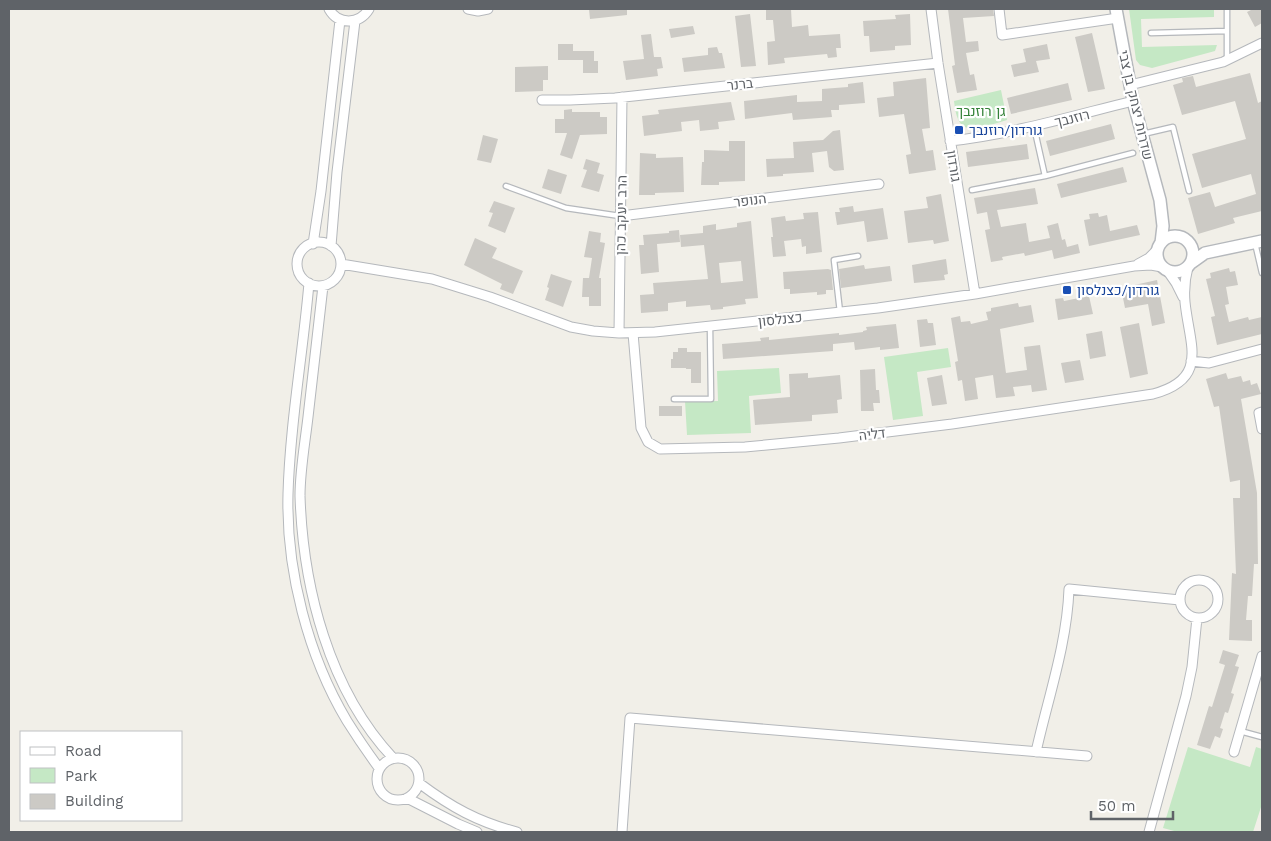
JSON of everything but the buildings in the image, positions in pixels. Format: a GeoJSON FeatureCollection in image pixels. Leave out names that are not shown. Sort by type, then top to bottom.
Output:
{"type":"FeatureCollection","features":[{"type":"Feature","properties":{"kind":"street"},"geometry":{"type":"LineString","coordinates":[[329,9],[340,20],[349,22],[364,15],[368,9]]}},
{"type":"Feature","properties":{"kind":"street"},"geometry":{"type":"LineString","coordinates":[[468,9],[478,11],[488,9]]}},
{"type":"Feature","properties":{"kind":"street","name":"גורדון"},"geometry":{"type":"LineString","coordinates":[[931,9],[975,294]]}},
{"type":"Feature","properties":{"kind":"street"},"geometry":{"type":"LineString","coordinates":[[999,9],[1002,35],[1117,13]]}},
{"type":"Feature","properties":{"kind":"street","name":"שדרות יצחק בן צבי"},"geometry":{"type":"LineString","coordinates":[[1117,13],[1133,102],[1160,200],[1170,224],[1184,240]]}},
{"type":"Feature","properties":{"kind":"street"},"geometry":{"type":"LineString","coordinates":[[313,244],[321,191],[340,20]]}},
{"type":"Feature","properties":{"kind":"street"},"geometry":{"type":"LineString","coordinates":[[331,246],[336,182],[355,20]]}},
{"type":"Feature","properties":{"kind":"street"},"geometry":{"type":"LineString","coordinates":[[1130,85],[1227,60],[1262,44]]}},
{"type":"Feature","properties":{"kind":"street","name":"ברנר"},"geometry":{"type":"LineString","coordinates":[[542,100],[622,97],[938,63]]}},
{"type":"Feature","properties":{"kind":"street","name":"הרב יעקב כהן"},"geometry":{"type":"LineString","coordinates":[[619,333],[622,97]]}},
{"type":"Feature","properties":{"kind":"street","name":"רוזנבך"},"geometry":{"type":"LineString","coordinates":[[950,141],[1034,127],[1133,102]]}},
{"type":"Feature","properties":{"kind":"street","name":"הנופר"},"geometry":{"type":"LineString","coordinates":[[621,216],[879,184]]}},
{"type":"Feature","properties":{"kind":"street","name":"שדרות יצחק בן צבי"},"geometry":{"type":"LineString","coordinates":[[1160,200],[1163,226],[1160,246]]}},
{"type":"Feature","properties":{"kind":"street"},"geometry":{"type":"LineString","coordinates":[[1185,302],[1176,283],[1157,257],[1160,246],[1169,238],[1184,240],[1204,247],[1225,249]]}},
{"type":"Feature","properties":{"kind":"street"},"geometry":{"type":"LineString","coordinates":[[1184,240],[1192,252],[1185,279],[1185,302],[1191,338],[1191,361],[1208,363],[1262,349]]}},
{"type":"Feature","properties":{"kind":"street"},"geometry":{"type":"LineString","coordinates":[[1165,268],[1178,272],[1205,253],[1259,242]]}},
{"type":"Feature","properties":{"kind":"street"},"geometry":{"type":"LineString","coordinates":[[323,243],[331,246],[339,256],[341,264],[338,276],[323,286],[315,286],[301,276],[298,264],[301,252],[313,244],[323,243]]}},
{"type":"Feature","properties":{"kind":"street","name":"כצנלסון"},"geometry":{"type":"LineString","coordinates":[[1134,266],[1150,258],[1160,246]]}},
{"type":"Feature","properties":{"kind":"street","name":"כצנלסון"},"geometry":{"type":"LineString","coordinates":[[341,264],[432,279],[490,297],[571,327],[619,333],[840,313],[975,294],[1134,266],[1151,265],[1165,268]]}},
{"type":"Feature","properties":{"kind":"street"},"geometry":{"type":"LineString","coordinates":[[309,283],[290,456],[288,494],[290,551],[302,608],[313,645],[326,677],[347,721],[379,768]]}},
{"type":"Feature","properties":{"kind":"street"},"geometry":{"type":"LineString","coordinates":[[323,286],[300,494],[307,569],[317,614],[328,648],[344,686],[366,726],[393,758]]}},
{"type":"Feature","properties":{"kind":"street","name":"דליה"},"geometry":{"type":"LineString","coordinates":[[633,333],[642,432],[651,445],[666,450],[753,446],[831,439],[952,424],[1153,394],[1170,389],[1181,381],[1189,370],[1191,361]]}},
{"type":"Feature","properties":{"kind":"street"},"geometry":{"type":"LineString","coordinates":[[1262,412],[1259,413],[1262,429]]}},
{"type":"Feature","properties":{"kind":"street"},"geometry":{"type":"LineString","coordinates":[[1202,581],[1212,586],[1217,596],[1216,607],[1210,615],[1197,618],[1186,613],[1181,606],[1180,600],[1183,589],[1192,582],[1202,581]]}},
{"type":"Feature","properties":{"kind":"street"},"geometry":{"type":"LineString","coordinates":[[1036,752],[1062,650],[1069,588],[1180,600]]}},
{"type":"Feature","properties":{"kind":"street"},"geometry":{"type":"LineString","coordinates":[[1148,832],[1186,696],[1192,667],[1197,618]]}},
{"type":"Feature","properties":{"kind":"street"},"geometry":{"type":"LineString","coordinates":[[1234,752],[1262,656]]}},
{"type":"Feature","properties":{"kind":"street"},"geometry":{"type":"LineString","coordinates":[[622,832],[630,718],[1087,756]]}},
{"type":"Feature","properties":{"kind":"street"},"geometry":{"type":"LineString","coordinates":[[393,758],[402,758],[413,764],[418,771],[419,783],[416,791],[408,798],[394,800],[382,794],[377,783],[379,768],[386,761],[393,758]]}},
{"type":"Feature","properties":{"kind":"street"},"geometry":{"type":"LineString","coordinates":[[419,783],[470,816],[492,826],[517,832]]}},
{"type":"Feature","properties":{"kind":"street"},"geometry":{"type":"LineString","coordinates":[[408,798],[477,832]]}},
{"type":"Feature","properties":{"kind":"lane"},"geometry":{"type":"LineString","coordinates":[[1227,9],[1227,60]]}},
{"type":"Feature","properties":{"kind":"lane"},"geometry":{"type":"LineString","coordinates":[[1151,33],[1227,31]]}},
{"type":"Feature","properties":{"kind":"lane"},"geometry":{"type":"LineString","coordinates":[[1034,127],[1045,176]]}},
{"type":"Feature","properties":{"kind":"lane"},"geometry":{"type":"LineString","coordinates":[[1142,134],[1173,127],[1189,191]]}},
{"type":"Feature","properties":{"kind":"lane"},"geometry":{"type":"LineString","coordinates":[[972,190],[1045,176],[1133,153]]}},
{"type":"Feature","properties":{"kind":"lane"},"geometry":{"type":"LineString","coordinates":[[506,186],[566,208],[621,216]]}},
{"type":"Feature","properties":{"kind":"lane"},"geometry":{"type":"LineString","coordinates":[[1259,242],[1262,273]]}},
{"type":"Feature","properties":{"kind":"lane"},"geometry":{"type":"LineString","coordinates":[[840,313],[834,260],[858,256]]}},
{"type":"Feature","properties":{"kind":"lane"},"geometry":{"type":"LineString","coordinates":[[674,399],[711,399],[710,326]]}},
{"type":"Feature","properties":{"kind":"lane"},"geometry":{"type":"LineString","coordinates":[[1240,731],[1262,737]]}},
{"type":"Feature","properties":{"kind":"green space"},"geometry":{"type":"Polygon","coordinates":[[[1129,9],[1214,9],[1214,17],[1141,19],[1142,47],[1217,45],[1215,51],[1152,68],[1140,65],[1136,60],[1129,9]]]}},
{"type":"Feature","properties":{"kind":"green space","name":"גן רוזנבך"},"geometry":{"type":"Polygon","coordinates":[[[1001,90],[1007,120],[976,128],[965,127],[959,122],[954,101],[1001,90]]]}},
{"type":"Feature","properties":{"kind":"green space"},"geometry":{"type":"Polygon","coordinates":[[[948,348],[951,367],[917,372],[923,416],[893,420],[884,357],[948,348]]]}},
{"type":"Feature","properties":{"kind":"green space"},"geometry":{"type":"Polygon","coordinates":[[[779,368],[781,393],[749,396],[751,433],[687,435],[685,401],[718,401],[717,371],[779,368]]]}},
{"type":"Feature","properties":{"kind":"green space"},"geometry":{"type":"Polygon","coordinates":[[[1188,747],[1250,767],[1256,747],[1262,749],[1262,804],[1253,832],[1178,832],[1163,828],[1188,747]]]}},
{"type":"Feature","properties":{"kind":"place","name":"גורדון/רוזנבך"},"geometry":{"type":"Point","coordinates":[959,130]}},
{"type":"Feature","properties":{"kind":"place","name":"גורדון/כצנלסון"},"geometry":{"type":"Point","coordinates":[1067,290]}}]}
